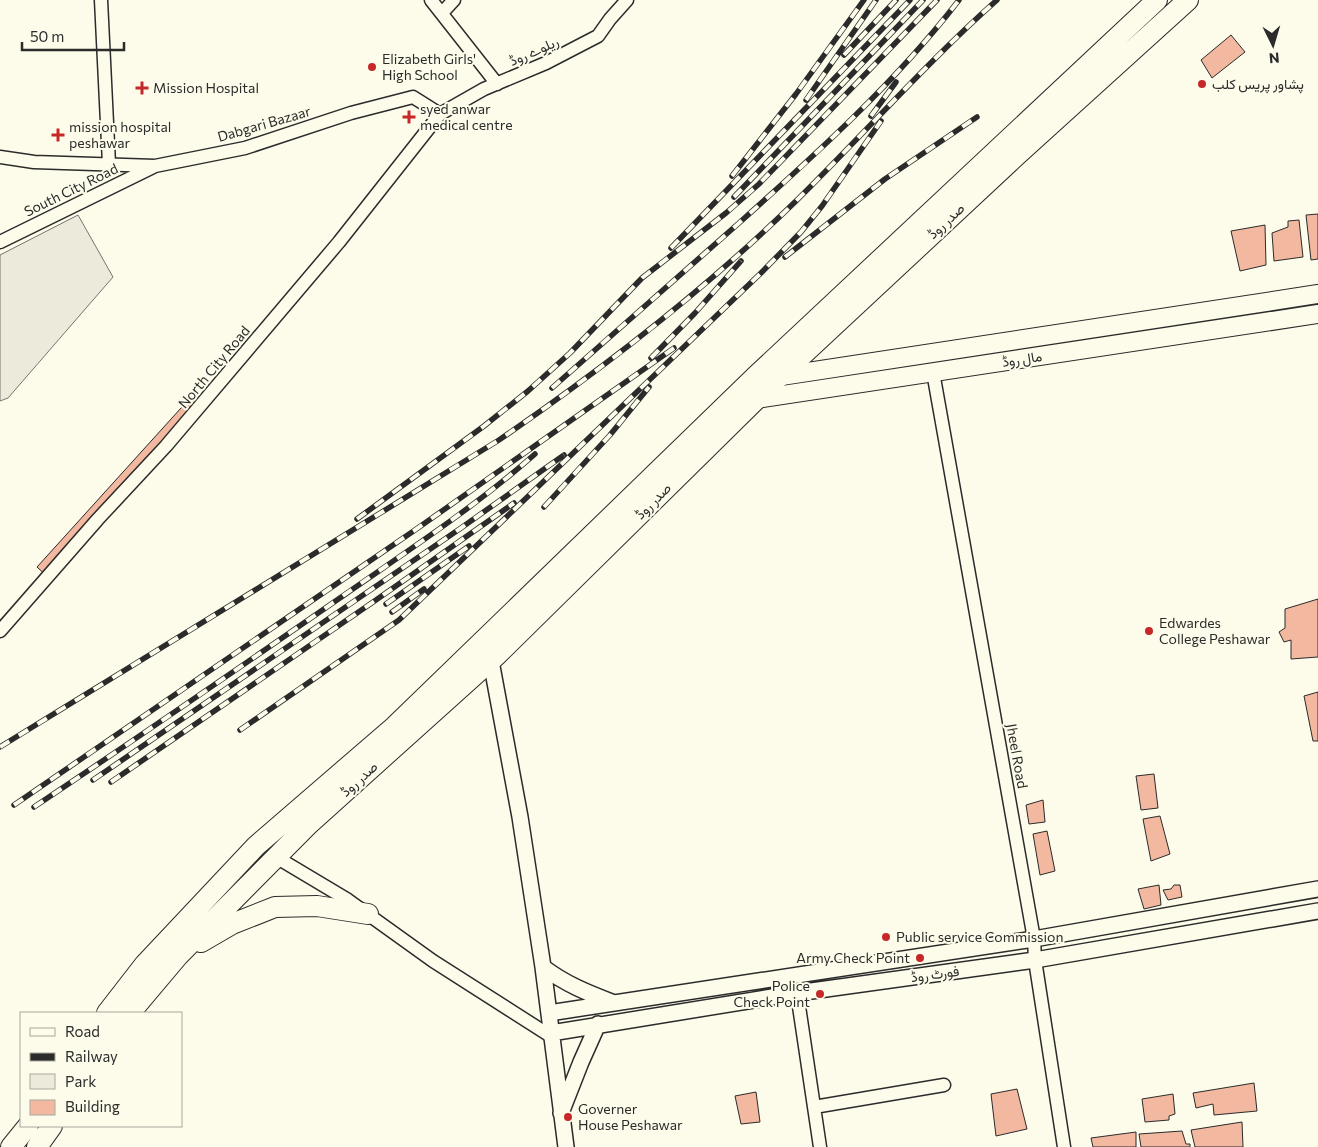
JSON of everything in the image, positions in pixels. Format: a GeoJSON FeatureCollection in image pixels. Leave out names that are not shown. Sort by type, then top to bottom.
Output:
{"type":"FeatureCollection","features":[{"type":"Feature","properties":{"kind":"main road","name":"صدر روڈ"},"geometry":{"type":"LineString","coordinates":[[131,1012],[178,956],[309,824],[491,661],[753,391],[1158,0]]}},
{"type":"Feature","properties":{"kind":"main road","name":"صدر روڈ"},"geometry":{"type":"LineString","coordinates":[[108,1012],[145,964],[256,846],[395,726],[726,406],[780,376],[1016,156],[1188,0]]}},
{"type":"Feature","properties":{"kind":"main road","name":"مال روڈ"},"geometry":{"type":"LineString","coordinates":[[780,376],[1318,294]]}},
{"type":"Feature","properties":{"kind":"main road","name":"مال روڈ"},"geometry":{"type":"LineString","coordinates":[[753,391],[933,372],[1318,314]]}},
{"type":"Feature","properties":{"kind":"main road"},"geometry":{"type":"LineString","coordinates":[[178,956],[232,924],[275,907],[318,906],[368,914]]}},
{"type":"Feature","properties":{"kind":"main road"},"geometry":{"type":"LineString","coordinates":[[11,1147],[27,1127]]}},
{"type":"Feature","properties":{"kind":"main road"},"geometry":{"type":"LineString","coordinates":[[37,1147],[51,1127]]}},
{"type":"Feature","properties":{"kind":"street"},"geometry":{"type":"LineString","coordinates":[[101,0],[109,164]]}},
{"type":"Feature","properties":{"kind":"street"},"geometry":{"type":"LineString","coordinates":[[431,0],[497,84]]}},
{"type":"Feature","properties":{"kind":"street"},"geometry":{"type":"LineString","coordinates":[[442,13],[454,0]]}},
{"type":"Feature","properties":{"kind":"street","name":"ریلوے روڈ"},"geometry":{"type":"LineString","coordinates":[[440,114],[484,89],[546,63],[598,36],[610,19],[628,0]]}},
{"type":"Feature","properties":{"kind":"street","name":"Dabgari Bazaar"},"geometry":{"type":"LineString","coordinates":[[0,157],[34,162],[155,166],[245,148],[351,113],[413,98],[440,114]]}},
{"type":"Feature","properties":{"kind":"street","name":"North City Road"},"geometry":{"type":"LineString","coordinates":[[0,631],[98,519],[166,446],[340,242],[440,114]]}},
{"type":"Feature","properties":{"kind":"street","name":"South City Road"},"geometry":{"type":"LineString","coordinates":[[0,242],[155,166]]}},
{"type":"Feature","properties":{"kind":"street","name":"Jheel Road"},"geometry":{"type":"LineString","coordinates":[[933,372],[1034,939],[1035,960],[1064,1147]]}},
{"type":"Feature","properties":{"kind":"street"},"geometry":{"type":"LineString","coordinates":[[491,661],[520,817],[543,966],[566,1147]]}},
{"type":"Feature","properties":{"kind":"street"},"geometry":{"type":"LineString","coordinates":[[276,857],[348,900],[433,961],[551,1035]]}},
{"type":"Feature","properties":{"kind":"street","name":"فورٹ روڈ"},"geometry":{"type":"LineString","coordinates":[[549,1013],[1034,939],[1318,889]]}},
{"type":"Feature","properties":{"kind":"street","name":"فورٹ روڈ"},"geometry":{"type":"LineString","coordinates":[[551,1035],[598,1024],[797,993],[1035,960],[1318,911]]}},
{"type":"Feature","properties":{"kind":"street"},"geometry":{"type":"LineString","coordinates":[[543,966],[557,978],[576,988],[615,1003]]}},
{"type":"Feature","properties":{"kind":"street"},"geometry":{"type":"LineString","coordinates":[[797,993],[820,1147]]}},
{"type":"Feature","properties":{"kind":"street"},"geometry":{"type":"LineString","coordinates":[[561,1115],[598,1024]]}},
{"type":"Feature","properties":{"kind":"street"},"geometry":{"type":"LineString","coordinates":[[814,1107],[944,1085]]}},
{"type":"Feature","properties":{"kind":"green space"},"geometry":{"type":"Polygon","coordinates":[[[78,215],[113,277],[8,398],[0,401],[0,255],[78,215]]]}},
{"type":"Feature","properties":{"kind":"building"},"geometry":{"type":"Polygon","coordinates":[[[1231,35],[1245,52],[1212,78],[1201,60],[1231,35]]]}},
{"type":"Feature","properties":{"kind":"building"},"geometry":{"type":"Polygon","coordinates":[[[1318,214],[1318,259],[1311,260],[1306,215],[1318,214]]]}},
{"type":"Feature","properties":{"kind":"building"},"geometry":{"type":"Polygon","coordinates":[[[1299,220],[1303,257],[1274,261],[1272,233],[1288,227],[1288,221],[1299,220]]]}},
{"type":"Feature","properties":{"kind":"building"},"geometry":{"type":"Polygon","coordinates":[[[1265,225],[1266,265],[1240,271],[1231,231],[1265,225]]]}},
{"type":"Feature","properties":{"kind":"building"},"geometry":{"type":"Polygon","coordinates":[[[191,397],[205,410],[51,580],[37,567],[191,397]]]}},
{"type":"Feature","properties":{"kind":"building"},"geometry":{"type":"Polygon","coordinates":[[[1318,599],[1318,657],[1291,659],[1291,640],[1284,642],[1279,632],[1285,628],[1285,609],[1318,599]]]}},
{"type":"Feature","properties":{"kind":"building"},"geometry":{"type":"Polygon","coordinates":[[[1318,692],[1318,741],[1313,741],[1304,696],[1318,692]]]}},
{"type":"Feature","properties":{"kind":"building"},"geometry":{"type":"Polygon","coordinates":[[[1154,774],[1158,808],[1141,810],[1136,776],[1154,774]]]}},
{"type":"Feature","properties":{"kind":"building"},"geometry":{"type":"Polygon","coordinates":[[[1043,800],[1045,822],[1029,824],[1026,805],[1043,800]]]}},
{"type":"Feature","properties":{"kind":"building"},"geometry":{"type":"Polygon","coordinates":[[[1160,816],[1170,854],[1151,861],[1143,819],[1160,816]]]}},
{"type":"Feature","properties":{"kind":"building"},"geometry":{"type":"Polygon","coordinates":[[[1047,831],[1055,871],[1040,875],[1033,834],[1047,831]]]}},
{"type":"Feature","properties":{"kind":"building"},"geometry":{"type":"Polygon","coordinates":[[[1159,885],[1161,905],[1144,909],[1138,889],[1159,885]]]}},
{"type":"Feature","properties":{"kind":"building"},"geometry":{"type":"Polygon","coordinates":[[[1174,885],[1180,885],[1182,897],[1168,900],[1163,890],[1171,889],[1174,885]]]}},
{"type":"Feature","properties":{"kind":"building"},"geometry":{"type":"Polygon","coordinates":[[[1254,1083],[1257,1111],[1214,1115],[1213,1104],[1196,1108],[1193,1093],[1254,1083]]]}},
{"type":"Feature","properties":{"kind":"building"},"geometry":{"type":"Polygon","coordinates":[[[1017,1089],[1027,1129],[996,1136],[991,1094],[1017,1089]]]}},
{"type":"Feature","properties":{"kind":"building"},"geometry":{"type":"Polygon","coordinates":[[[756,1092],[760,1122],[741,1124],[735,1096],[756,1092]]]}},
{"type":"Feature","properties":{"kind":"building"},"geometry":{"type":"Polygon","coordinates":[[[1173,1094],[1175,1114],[1169,1116],[1169,1120],[1145,1122],[1142,1099],[1173,1094]]]}},
{"type":"Feature","properties":{"kind":"building"},"geometry":{"type":"Polygon","coordinates":[[[1242,1122],[1243,1147],[1195,1147],[1191,1130],[1242,1122]]]}},
{"type":"Feature","properties":{"kind":"building"},"geometry":{"type":"Polygon","coordinates":[[[1182,1131],[1186,1144],[1190,1144],[1190,1147],[1141,1147],[1139,1134],[1182,1131]]]}},
{"type":"Feature","properties":{"kind":"building"},"geometry":{"type":"Polygon","coordinates":[[[1136,1132],[1136,1147],[1093,1147],[1091,1138],[1136,1132]]]}},
{"type":"Feature","properties":{"kind":"railway"},"geometry":{"type":"LineString","coordinates":[[732,176],[796,94],[864,0]]}},
{"type":"Feature","properties":{"kind":"railway"},"geometry":{"type":"LineString","coordinates":[[806,100],[876,0]]}},
{"type":"Feature","properties":{"kind":"railway"},"geometry":{"type":"LineString","coordinates":[[844,55],[896,0]]}},
{"type":"Feature","properties":{"kind":"railway"},"geometry":{"type":"LineString","coordinates":[[671,248],[910,0]]}},
{"type":"Feature","properties":{"kind":"railway"},"geometry":{"type":"LineString","coordinates":[[734,197],[923,0]]}},
{"type":"Feature","properties":{"kind":"railway"},"geometry":{"type":"LineString","coordinates":[[357,519],[484,426],[528,391],[570,353],[642,278],[726,213],[759,184],[937,0]]}},
{"type":"Feature","properties":{"kind":"railway"},"geometry":{"type":"LineString","coordinates":[[552,388],[826,144],[909,60],[959,0]]}},
{"type":"Feature","properties":{"kind":"railway"},"geometry":{"type":"LineString","coordinates":[[0,747],[499,440],[577,385],[690,297],[761,234],[821,176],[945,49],[997,0]]}},
{"type":"Feature","properties":{"kind":"railway"},"geometry":{"type":"LineString","coordinates":[[871,116],[896,82]]}},
{"type":"Feature","properties":{"kind":"railway"},"geometry":{"type":"LineString","coordinates":[[785,257],[885,179],[977,117]]}},
{"type":"Feature","properties":{"kind":"railway"},"geometry":{"type":"LineString","coordinates":[[240,730],[399,620],[761,273],[801,232],[822,206],[881,121]]}},
{"type":"Feature","properties":{"kind":"railway"},"geometry":{"type":"LineString","coordinates":[[651,358],[695,313],[741,261]]}},
{"type":"Feature","properties":{"kind":"railway"},"geometry":{"type":"LineString","coordinates":[[14,805],[415,530],[674,348]]}},
{"type":"Feature","properties":{"kind":"railway"},"geometry":{"type":"LineString","coordinates":[[544,507],[610,435],[649,387]]}},
{"type":"Feature","properties":{"kind":"railway"},"geometry":{"type":"LineString","coordinates":[[34,807],[438,530],[488,493],[535,454]]}},
{"type":"Feature","properties":{"kind":"railway"},"geometry":{"type":"LineString","coordinates":[[93,780],[461,528],[564,455]]}},
{"type":"Feature","properties":{"kind":"railway"},"geometry":{"type":"LineString","coordinates":[[111,782],[514,503]]}},
{"type":"Feature","properties":{"kind":"railway"},"geometry":{"type":"LineString","coordinates":[[386,604],[469,546]]}},
{"type":"Feature","properties":{"kind":"railway"},"geometry":{"type":"LineString","coordinates":[[392,612],[424,589]]}},
{"type":"Feature","properties":{"kind":"place","name":"Elizabeth Girls' High School"},"geometry":{"type":"Point","coordinates":[372,67]}},
{"type":"Feature","properties":{"kind":"place","name":"پشاور پریس کلب"},"geometry":{"type":"Point","coordinates":[1202,84]}},
{"type":"Feature","properties":{"kind":"place","name":"Mission Hospital"},"geometry":{"type":"Point","coordinates":[142,88]}},
{"type":"Feature","properties":{"kind":"place","name":"syed anwar medical centre"},"geometry":{"type":"Point","coordinates":[409,117]}},
{"type":"Feature","properties":{"kind":"place","name":"mission hospital peshawar"},"geometry":{"type":"Point","coordinates":[58,135]}},
{"type":"Feature","properties":{"kind":"place","name":"Edwardes College Peshawar"},"geometry":{"type":"Point","coordinates":[1149,631]}},
{"type":"Feature","properties":{"kind":"place","name":"Public service Commission"},"geometry":{"type":"Point","coordinates":[886,937]}},
{"type":"Feature","properties":{"kind":"place","name":"Army Check Point"},"geometry":{"type":"Point","coordinates":[920,958]}},
{"type":"Feature","properties":{"kind":"place","name":"Police Check Point"},"geometry":{"type":"Point","coordinates":[820,994]}},
{"type":"Feature","properties":{"kind":"place","name":"Governer House Peshawar"},"geometry":{"type":"Point","coordinates":[568,1117]}}]}
